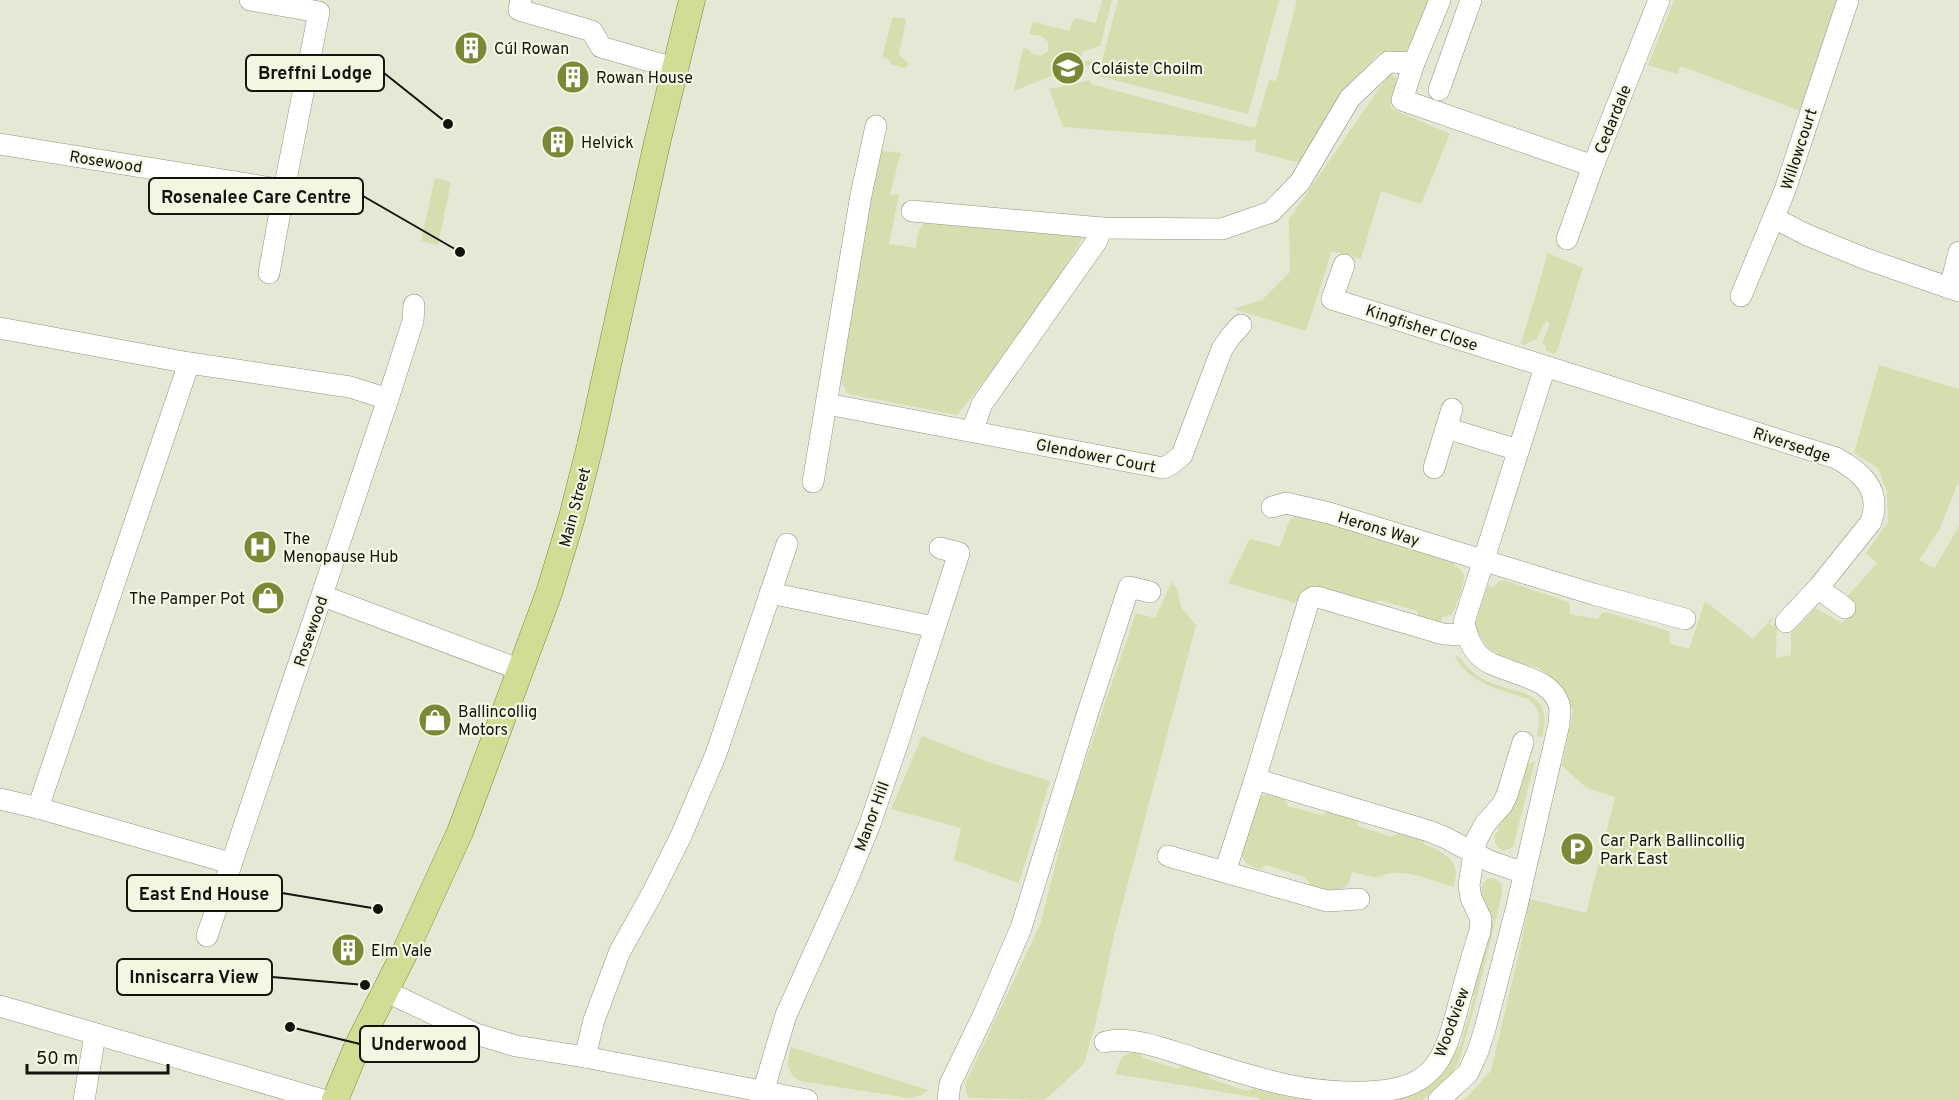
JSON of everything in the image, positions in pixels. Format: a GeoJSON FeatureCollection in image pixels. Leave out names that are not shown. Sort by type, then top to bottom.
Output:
{"type":"FeatureCollection","features":[{"type":"Feature","properties":{"kind":"main road","name":"Main Street"},"geometry":{"type":"LineString","coordinates":[[335,1100],[357,1047],[460,832],[549,593],[572,518],[590,446],[674,68],[692,0]]}},
{"type":"Feature","properties":{"kind":"street"},"geometry":{"type":"LineString","coordinates":[[250,0],[320,6],[269,273]]}},
{"type":"Feature","properties":{"kind":"street"},"geometry":{"type":"LineString","coordinates":[[521,0],[519,10],[592,32],[601,47],[674,68]]}},
{"type":"Feature","properties":{"kind":"street"},"geometry":{"type":"LineString","coordinates":[[1440,0],[1414,63],[1402,100],[1593,166]]}},
{"type":"Feature","properties":{"kind":"street"},"geometry":{"type":"LineString","coordinates":[[1439,90],[1471,0]]}},
{"type":"Feature","properties":{"kind":"street","name":"Cedardale"},"geometry":{"type":"LineString","coordinates":[[1567,239],[1593,166],[1659,0]]}},
{"type":"Feature","properties":{"kind":"street","name":"Willowcourt"},"geometry":{"type":"LineString","coordinates":[[1741,296],[1785,190],[1848,0]]}},
{"type":"Feature","properties":{"kind":"street"},"geometry":{"type":"LineString","coordinates":[[912,211],[1102,228],[1222,229],[1271,212],[1299,182],[1350,98],[1388,62],[1414,63]]}},
{"type":"Feature","properties":{"kind":"street"},"geometry":{"type":"LineString","coordinates":[[813,482],[861,195],[876,126]]}},
{"type":"Feature","properties":{"kind":"street","name":"Rosewood"},"geometry":{"type":"LineString","coordinates":[[0,144],[284,190]]}},
{"type":"Feature","properties":{"kind":"street"},"geometry":{"type":"LineString","coordinates":[[1774,218],[1866,260],[1954,289],[1959,252]]}},
{"type":"Feature","properties":{"kind":"street"},"geometry":{"type":"LineString","coordinates":[[972,431],[982,404],[1096,242],[1102,228]]}},
{"type":"Feature","properties":{"kind":"street","name":"Kingfisher Close"},"geometry":{"type":"LineString","coordinates":[[1344,266],[1332,298],[1545,367]]}},
{"type":"Feature","properties":{"kind":"street","name":"Rosewood"},"geometry":{"type":"LineString","coordinates":[[207,936],[388,399],[413,321],[414,305]]}},
{"type":"Feature","properties":{"kind":"street","name":"Glendower Court"},"geometry":{"type":"LineString","coordinates":[[827,404],[1163,468],[1182,455],[1222,350],[1241,325]]}},
{"type":"Feature","properties":{"kind":"street"},"geometry":{"type":"LineString","coordinates":[[0,328],[189,363],[350,387],[388,399]]}},
{"type":"Feature","properties":{"kind":"street"},"geometry":{"type":"LineString","coordinates":[[38,808],[189,363]]}},
{"type":"Feature","properties":{"kind":"street"},"geometry":{"type":"LineString","coordinates":[[1439,1100],[1468,1073],[1478,1051],[1524,873],[1559,724],[1560,708],[1554,694],[1535,680],[1481,658],[1466,635],[1464,622],[1545,367]]}},
{"type":"Feature","properties":{"kind":"street","name":"Riversedge"},"geometry":{"type":"LineString","coordinates":[[1545,367],[1836,458],[1853,467],[1866,479],[1874,501],[1874,514],[1867,529],[1818,588],[1786,622]]}},
{"type":"Feature","properties":{"kind":"street"},"geometry":{"type":"LineString","coordinates":[[1434,468],[1449,418],[1518,450]]}},
{"type":"Feature","properties":{"kind":"street","name":"Herons Way"},"geometry":{"type":"LineString","coordinates":[[1272,507],[1286,503],[1309,508],[1485,561]]}},
{"type":"Feature","properties":{"kind":"street"},"geometry":{"type":"LineString","coordinates":[[585,1057],[594,1020],[620,951],[681,836],[716,754],[787,544]]}},
{"type":"Feature","properties":{"kind":"street","name":"Manor Hill"},"geometry":{"type":"LineString","coordinates":[[763,1092],[786,1015],[870,824],[899,739],[959,553],[940,548]]}},
{"type":"Feature","properties":{"kind":"street"},"geometry":{"type":"LineString","coordinates":[[1485,561],[1685,619]]}},
{"type":"Feature","properties":{"kind":"street"},"geometry":{"type":"LineString","coordinates":[[948,1100],[950,1084],[984,1014],[1021,928],[1129,587],[1150,592]]}},
{"type":"Feature","properties":{"kind":"street"},"geometry":{"type":"LineString","coordinates":[[1818,588],[1845,608]]}},
{"type":"Feature","properties":{"kind":"street"},"geometry":{"type":"LineString","coordinates":[[770,593],[934,627]]}},
{"type":"Feature","properties":{"kind":"street"},"geometry":{"type":"LineString","coordinates":[[323,596],[521,670]]}},
{"type":"Feature","properties":{"kind":"street"},"geometry":{"type":"LineString","coordinates":[[1225,872],[1309,600],[1314,597],[1321,598],[1443,634],[1466,635]]}},
{"type":"Feature","properties":{"kind":"street","name":"Woodview"},"geometry":{"type":"LineString","coordinates":[[1105,1042],[1116,1039],[1131,1041],[1250,1077],[1320,1091],[1398,1089],[1422,1078],[1439,1058],[1452,1029],[1481,919],[1471,898],[1469,885],[1476,841],[1485,824],[1502,805],[1507,795],[1523,742]]}},
{"type":"Feature","properties":{"kind":"street"},"geometry":{"type":"LineString","coordinates":[[1255,779],[1429,831],[1474,853],[1524,873]]}},
{"type":"Feature","properties":{"kind":"street"},"geometry":{"type":"LineString","coordinates":[[0,799],[230,863]]}},
{"type":"Feature","properties":{"kind":"street"},"geometry":{"type":"LineString","coordinates":[[1168,856],[1327,901],[1359,899]]}},
{"type":"Feature","properties":{"kind":"street"},"geometry":{"type":"LineString","coordinates":[[385,991],[476,1034],[516,1046],[807,1100]]}},
{"type":"Feature","properties":{"kind":"street"},"geometry":{"type":"LineString","coordinates":[[0,1006],[323,1100]]}},
{"type":"Feature","properties":{"kind":"street"},"geometry":{"type":"LineString","coordinates":[[84,1100],[95,1035]]}},
{"type":"Feature","properties":{"kind":"green space"},"geometry":{"type":"Polygon","coordinates":[[[1102,0],[1112,0],[1100,46],[1082,52],[1082,61],[1096,60],[1096,64],[1065,70],[1014,91],[1023,48],[1041,56],[1048,51],[1048,42],[1041,36],[1029,34],[1033,22],[1069,31],[1074,18],[1096,23],[1102,0]]]}},
{"type":"Feature","properties":{"kind":"green space"},"geometry":{"type":"Polygon","coordinates":[[[1118,0],[1279,0],[1248,114],[1098,76],[1118,0]]]}},
{"type":"Feature","properties":{"kind":"green space"},"geometry":{"type":"Polygon","coordinates":[[[1297,0],[1429,0],[1406,52],[1380,52],[1348,86],[1299,163],[1255,151],[1256,139],[1251,141],[1063,127],[1049,89],[1091,80],[1091,84],[1255,128],[1269,80],[1276,81],[1297,0]]]}},
{"type":"Feature","properties":{"kind":"green space"},"geometry":{"type":"Polygon","coordinates":[[[1674,0],[1839,0],[1803,112],[1681,66],[1677,74],[1648,65],[1674,0]]]}},
{"type":"Feature","properties":{"kind":"green space"},"geometry":{"type":"Polygon","coordinates":[[[893,17],[906,19],[899,54],[909,64],[905,68],[890,64],[891,60],[882,57],[893,17]]]}},
{"type":"Feature","properties":{"kind":"green space"},"geometry":{"type":"Polygon","coordinates":[[[1390,73],[1397,79],[1390,108],[1450,134],[1421,204],[1381,191],[1361,259],[1332,251],[1306,331],[1233,309],[1262,300],[1290,272],[1289,219],[1390,73]]]}},
{"type":"Feature","properties":{"kind":"green space"},"geometry":{"type":"Polygon","coordinates":[[[881,151],[901,153],[890,194],[899,195],[889,244],[916,248],[920,229],[928,221],[1086,233],[1028,326],[957,415],[848,394],[839,379],[876,159],[881,151]]]}},
{"type":"Feature","properties":{"kind":"green space"},"geometry":{"type":"Polygon","coordinates":[[[435,178],[451,182],[438,245],[421,241],[435,178]]]}},
{"type":"Feature","properties":{"kind":"green space"},"geometry":{"type":"Polygon","coordinates":[[[1548,253],[1583,268],[1556,354],[1546,351],[1546,346],[1542,343],[1550,324],[1546,321],[1536,340],[1525,345],[1521,344],[1548,253]]]}},
{"type":"Feature","properties":{"kind":"green space"},"geometry":{"type":"Polygon","coordinates":[[[1879,365],[1959,389],[1959,481],[1939,530],[1919,560],[1935,568],[1959,526],[1959,1100],[1464,1100],[1491,1071],[1522,940],[1529,899],[1586,913],[1615,797],[1587,788],[1562,766],[1573,711],[1561,686],[1539,668],[1503,658],[1489,649],[1479,635],[1475,624],[1488,585],[1493,588],[1498,582],[1504,580],[1568,602],[1570,614],[1598,619],[1606,612],[1669,631],[1670,644],[1689,649],[1705,601],[1753,639],[1772,618],[1769,624],[1772,626],[1777,621],[1776,658],[1791,655],[1791,634],[1815,608],[1842,623],[1857,608],[1846,598],[1877,563],[1866,553],[1888,522],[1887,492],[1878,468],[1854,453],[1879,365]]]}},
{"type":"Feature","properties":{"kind":"green space"},"geometry":{"type":"Polygon","coordinates":[[[1297,515],[1456,560],[1454,565],[1462,571],[1464,576],[1458,602],[1452,615],[1442,617],[1441,624],[1420,617],[1417,611],[1379,600],[1373,604],[1305,594],[1295,603],[1228,583],[1250,539],[1280,547],[1289,521],[1297,515]]]}},
{"type":"Feature","properties":{"kind":"green space"},"geometry":{"type":"Polygon","coordinates":[[[1172,582],[1177,589],[1181,607],[1196,625],[1114,936],[1097,1017],[1084,1064],[1045,1100],[968,1098],[965,1084],[1040,925],[1072,800],[1136,613],[1155,618],[1172,582]]]}},
{"type":"Feature","properties":{"kind":"green space"},"geometry":{"type":"Polygon","coordinates":[[[1458,656],[1482,679],[1531,696],[1538,702],[1543,710],[1545,721],[1542,737],[1537,736],[1539,716],[1533,703],[1528,699],[1488,685],[1471,675],[1455,658],[1458,656]]]}},
{"type":"Feature","properties":{"kind":"green space"},"geometry":{"type":"Polygon","coordinates":[[[922,736],[991,763],[1050,781],[1019,883],[954,860],[961,828],[891,809],[922,736]]]}},
{"type":"Feature","properties":{"kind":"green space"},"geometry":{"type":"Polygon","coordinates":[[[1535,761],[1513,847],[1503,851],[1495,842],[1495,834],[1499,831],[1496,824],[1524,766],[1535,761]]]}},
{"type":"Feature","properties":{"kind":"green space"},"geometry":{"type":"Polygon","coordinates":[[[1269,794],[1283,797],[1288,806],[1322,815],[1330,810],[1354,818],[1358,826],[1392,837],[1402,831],[1423,838],[1425,845],[1440,851],[1453,863],[1456,873],[1453,887],[1405,873],[1386,874],[1377,878],[1352,872],[1344,888],[1332,891],[1310,885],[1305,877],[1266,865],[1260,869],[1250,865],[1245,862],[1240,852],[1260,796],[1269,794]]]}},
{"type":"Feature","properties":{"kind":"green space"},"geometry":{"type":"Polygon","coordinates":[[[1489,878],[1496,879],[1502,885],[1502,894],[1459,1061],[1450,1078],[1422,1100],[1394,1100],[1404,1098],[1429,1085],[1453,1049],[1460,1046],[1474,996],[1470,989],[1479,895],[1483,893],[1481,889],[1489,878]]]}},
{"type":"Feature","properties":{"kind":"green space"},"geometry":{"type":"Polygon","coordinates":[[[791,1047],[928,1090],[921,1095],[909,1098],[800,1081],[795,1078],[788,1066],[791,1047]]]}},
{"type":"Feature","properties":{"kind":"green space"},"geometry":{"type":"Polygon","coordinates":[[[1138,1051],[1143,1058],[1178,1069],[1185,1065],[1207,1072],[1210,1079],[1247,1091],[1255,1088],[1288,1097],[1311,1100],[1260,1100],[1116,1074],[1122,1058],[1138,1051]]]}},
{"type":"Feature","properties":{"kind":"place","name":"Cúl Rowan"},"geometry":{"type":"Point","coordinates":[471,48]}},
{"type":"Feature","properties":{"kind":"place","name":"Coláiste Choilm"},"geometry":{"type":"Point","coordinates":[1068,68]}},
{"type":"Feature","properties":{"kind":"place","name":"Rowan House"},"geometry":{"type":"Point","coordinates":[573,77]}},
{"type":"Feature","properties":{"kind":"place","name":"Breffni Lodge"},"geometry":{"type":"Point","coordinates":[448,124]}},
{"type":"Feature","properties":{"kind":"place","name":"Helvick"},"geometry":{"type":"Point","coordinates":[558,142]}},
{"type":"Feature","properties":{"kind":"place","name":"Rosenalee Care Centre"},"geometry":{"type":"Point","coordinates":[460,252]}},
{"type":"Feature","properties":{"kind":"place","name":"The Menopause Hub"},"geometry":{"type":"Point","coordinates":[260,547]}},
{"type":"Feature","properties":{"kind":"place","name":"The Pamper Pot"},"geometry":{"type":"Point","coordinates":[268,598]}},
{"type":"Feature","properties":{"kind":"place","name":"Ballincollig Motors"},"geometry":{"type":"Point","coordinates":[435,720]}},
{"type":"Feature","properties":{"kind":"place","name":"Car Park Ballincollig Park East"},"geometry":{"type":"Point","coordinates":[1577,849]}},
{"type":"Feature","properties":{"kind":"place","name":"East End House"},"geometry":{"type":"Point","coordinates":[378,909]}},
{"type":"Feature","properties":{"kind":"place","name":"Elm Vale"},"geometry":{"type":"Point","coordinates":[348,950]}},
{"type":"Feature","properties":{"kind":"place","name":"Inniscarra View"},"geometry":{"type":"Point","coordinates":[365,985]}},
{"type":"Feature","properties":{"kind":"place","name":"Underwood"},"geometry":{"type":"Point","coordinates":[290,1027]}}]}
